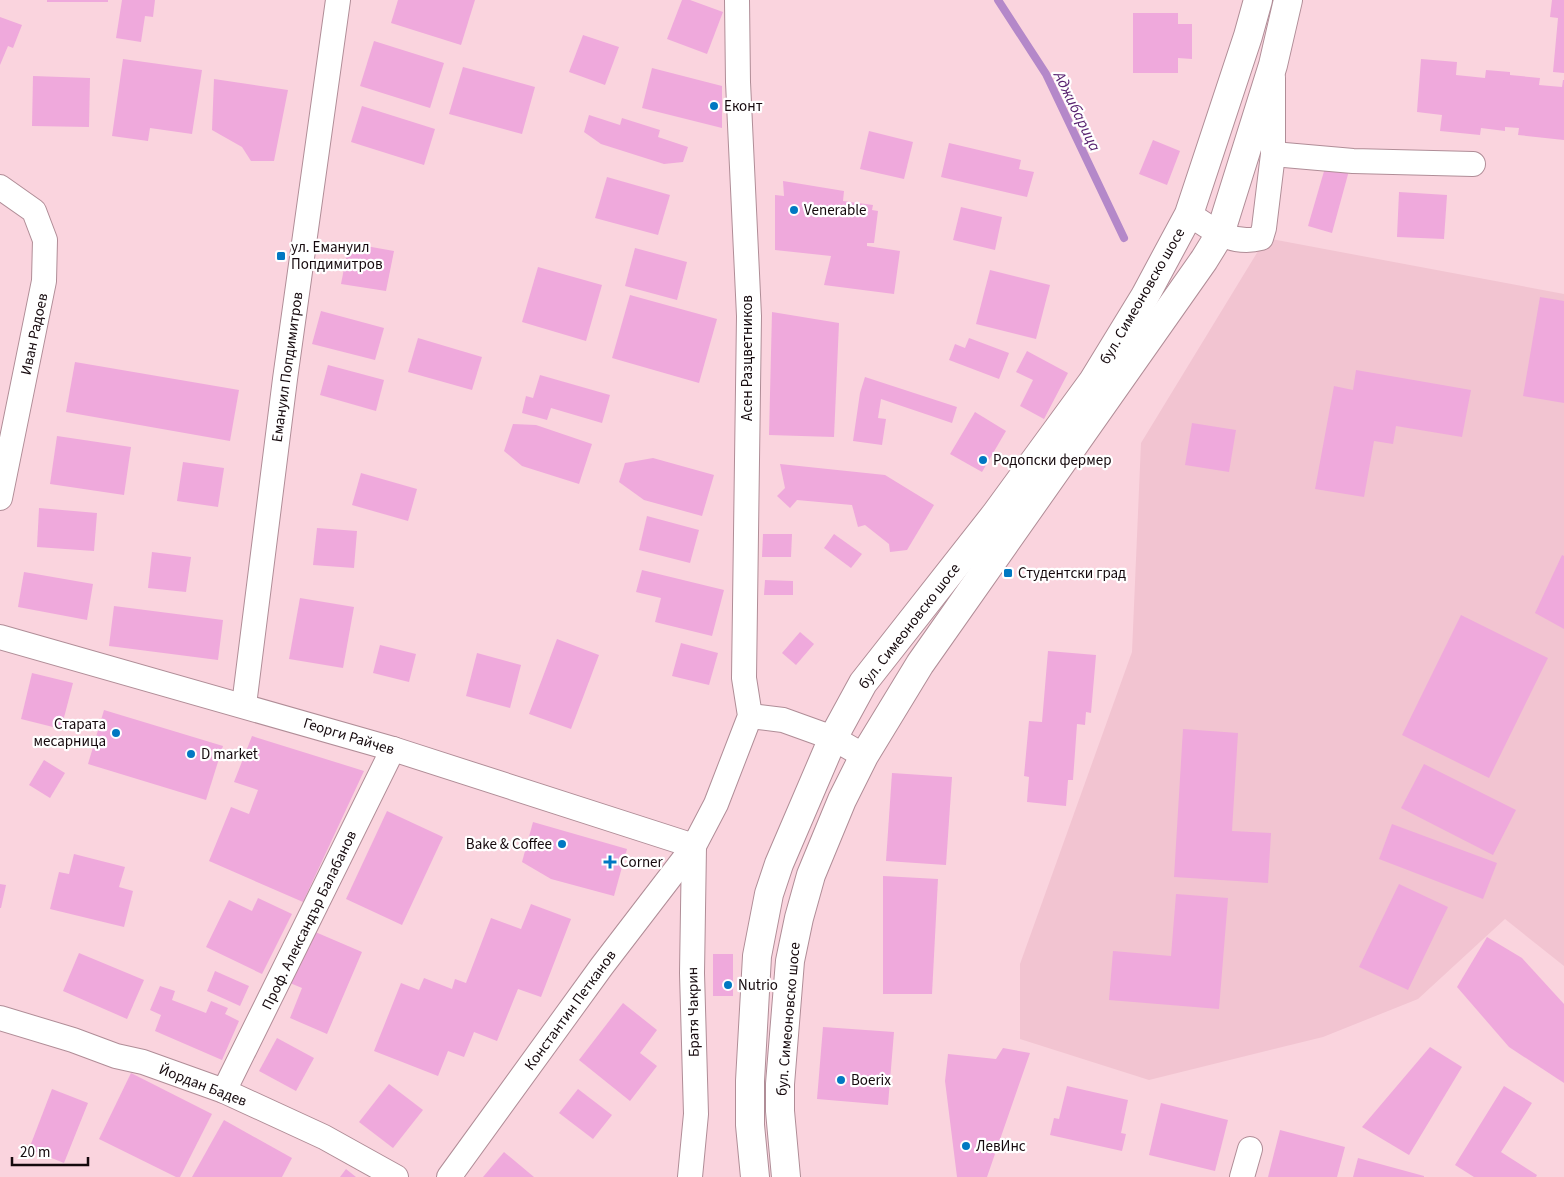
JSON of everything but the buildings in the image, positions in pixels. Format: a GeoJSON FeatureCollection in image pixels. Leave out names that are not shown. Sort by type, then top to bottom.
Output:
{"type":"FeatureCollection","features":[{"type":"Feature","properties":{"kind":"main road","name":"бул. Симеоновско шосе"},"geometry":{"type":"LineString","coordinates":[[755,1177],[750,1126],[750,1081],[757,956],[769,894],[779,864],[833,738],[863,683],[996,515],[1093,381],[1145,296],[1189,214],[1248,36],[1258,0]]}},
{"type":"Feature","properties":{"kind":"main road","name":"бул. Симеоновско шосе"},"geometry":{"type":"LineString","coordinates":[[786,1177],[780,1111],[780,1084],[790,961],[811,875],[842,800],[864,756],[920,664],[1204,260],[1220,234],[1273,65],[1288,0]]}},
{"type":"Feature","properties":{"kind":"street","name":"Емануил Попдимитров"},"geometry":{"type":"LineString","coordinates":[[244,705],[285,379],[338,0]]}},
{"type":"Feature","properties":{"kind":"street","name":"Асен Разцветников"},"geometry":{"type":"LineString","coordinates":[[736,0],[749,316],[744,678],[750,716]]}},
{"type":"Feature","properties":{"kind":"street","name":"бул. Симеоновско шосе"},"geometry":{"type":"LineString","coordinates":[[1189,214],[1220,234],[1237,240],[1250,241],[1261,238],[1274,154],[1273,65]]}},
{"type":"Feature","properties":{"kind":"street"},"geometry":{"type":"LineString","coordinates":[[1274,154],[1353,161],[1473,164]]}},
{"type":"Feature","properties":{"kind":"street","name":"Иван Радоев"},"geometry":{"type":"LineString","coordinates":[[0,187],[34,211],[45,240],[45,248],[44,281],[0,498]]}},
{"type":"Feature","properties":{"kind":"street","name":"Георги Райчев"},"geometry":{"type":"LineString","coordinates":[[0,637],[393,749],[694,846]]}},
{"type":"Feature","properties":{"kind":"street"},"geometry":{"type":"LineString","coordinates":[[694,846],[716,804],[750,716],[783,720],[833,738],[864,756]]}},
{"type":"Feature","properties":{"kind":"street","name":"Проф. Александър Балабанов"},"geometry":{"type":"LineString","coordinates":[[224,1091],[393,749]]}},
{"type":"Feature","properties":{"kind":"street","name":"Константин Петканов"},"geometry":{"type":"LineString","coordinates":[[449,1177],[602,966],[694,846]]}},
{"type":"Feature","properties":{"kind":"street","name":"Братя Чакрин"},"geometry":{"type":"LineString","coordinates":[[690,1177],[696,1114],[692,973],[694,846]]}},
{"type":"Feature","properties":{"kind":"street","name":"Йордан Бадев"},"geometry":{"type":"LineString","coordinates":[[0,1018],[73,1040],[116,1056],[143,1062],[224,1091],[324,1137],[396,1177]]}},
{"type":"Feature","properties":{"kind":"street"},"geometry":{"type":"LineString","coordinates":[[1242,1177],[1250,1149]]}},
{"type":"Feature","properties":{"kind":"shaded area"},"geometry":{"type":"Polygon","coordinates":[[[1266,238],[1564,294],[1564,966],[1505,919],[1418,999],[1323,1037],[1149,1080],[1020,1039],[1020,964],[1132,652],[1141,443],[1266,238]]]}},
{"type":"Feature","properties":{"kind":"waterway","name":"Аджибарица"},"geometry":{"type":"LineString","coordinates":[[998,0],[1046,74],[1124,238]]}},
{"type":"Feature","properties":{"kind":"place","name":"Еконт"},"geometry":{"type":"Point","coordinates":[714,106]}},
{"type":"Feature","properties":{"kind":"place","name":"Venerable"},"geometry":{"type":"Point","coordinates":[794,210]}},
{"type":"Feature","properties":{"kind":"place","name":"ул. Емануил Попдимитров"},"geometry":{"type":"Point","coordinates":[281,256]}},
{"type":"Feature","properties":{"kind":"place","name":"Родопски фермер"},"geometry":{"type":"Point","coordinates":[983,460]}},
{"type":"Feature","properties":{"kind":"place","name":"Студентски град"},"geometry":{"type":"Point","coordinates":[1008,573]}},
{"type":"Feature","properties":{"kind":"place","name":"Старата месарница"},"geometry":{"type":"Point","coordinates":[116,733]}},
{"type":"Feature","properties":{"kind":"place","name":"D market"},"geometry":{"type":"Point","coordinates":[191,754]}},
{"type":"Feature","properties":{"kind":"place","name":"Bake & Coffee"},"geometry":{"type":"Point","coordinates":[562,844]}},
{"type":"Feature","properties":{"kind":"place","name":"Corner"},"geometry":{"type":"Point","coordinates":[610,862]}},
{"type":"Feature","properties":{"kind":"place","name":"Nutrio"},"geometry":{"type":"Point","coordinates":[728,985]}},
{"type":"Feature","properties":{"kind":"place","name":"Boerix"},"geometry":{"type":"Point","coordinates":[841,1080]}},
{"type":"Feature","properties":{"kind":"place","name":"ЛевИнс"},"geometry":{"type":"Point","coordinates":[966,1146]}}]}
